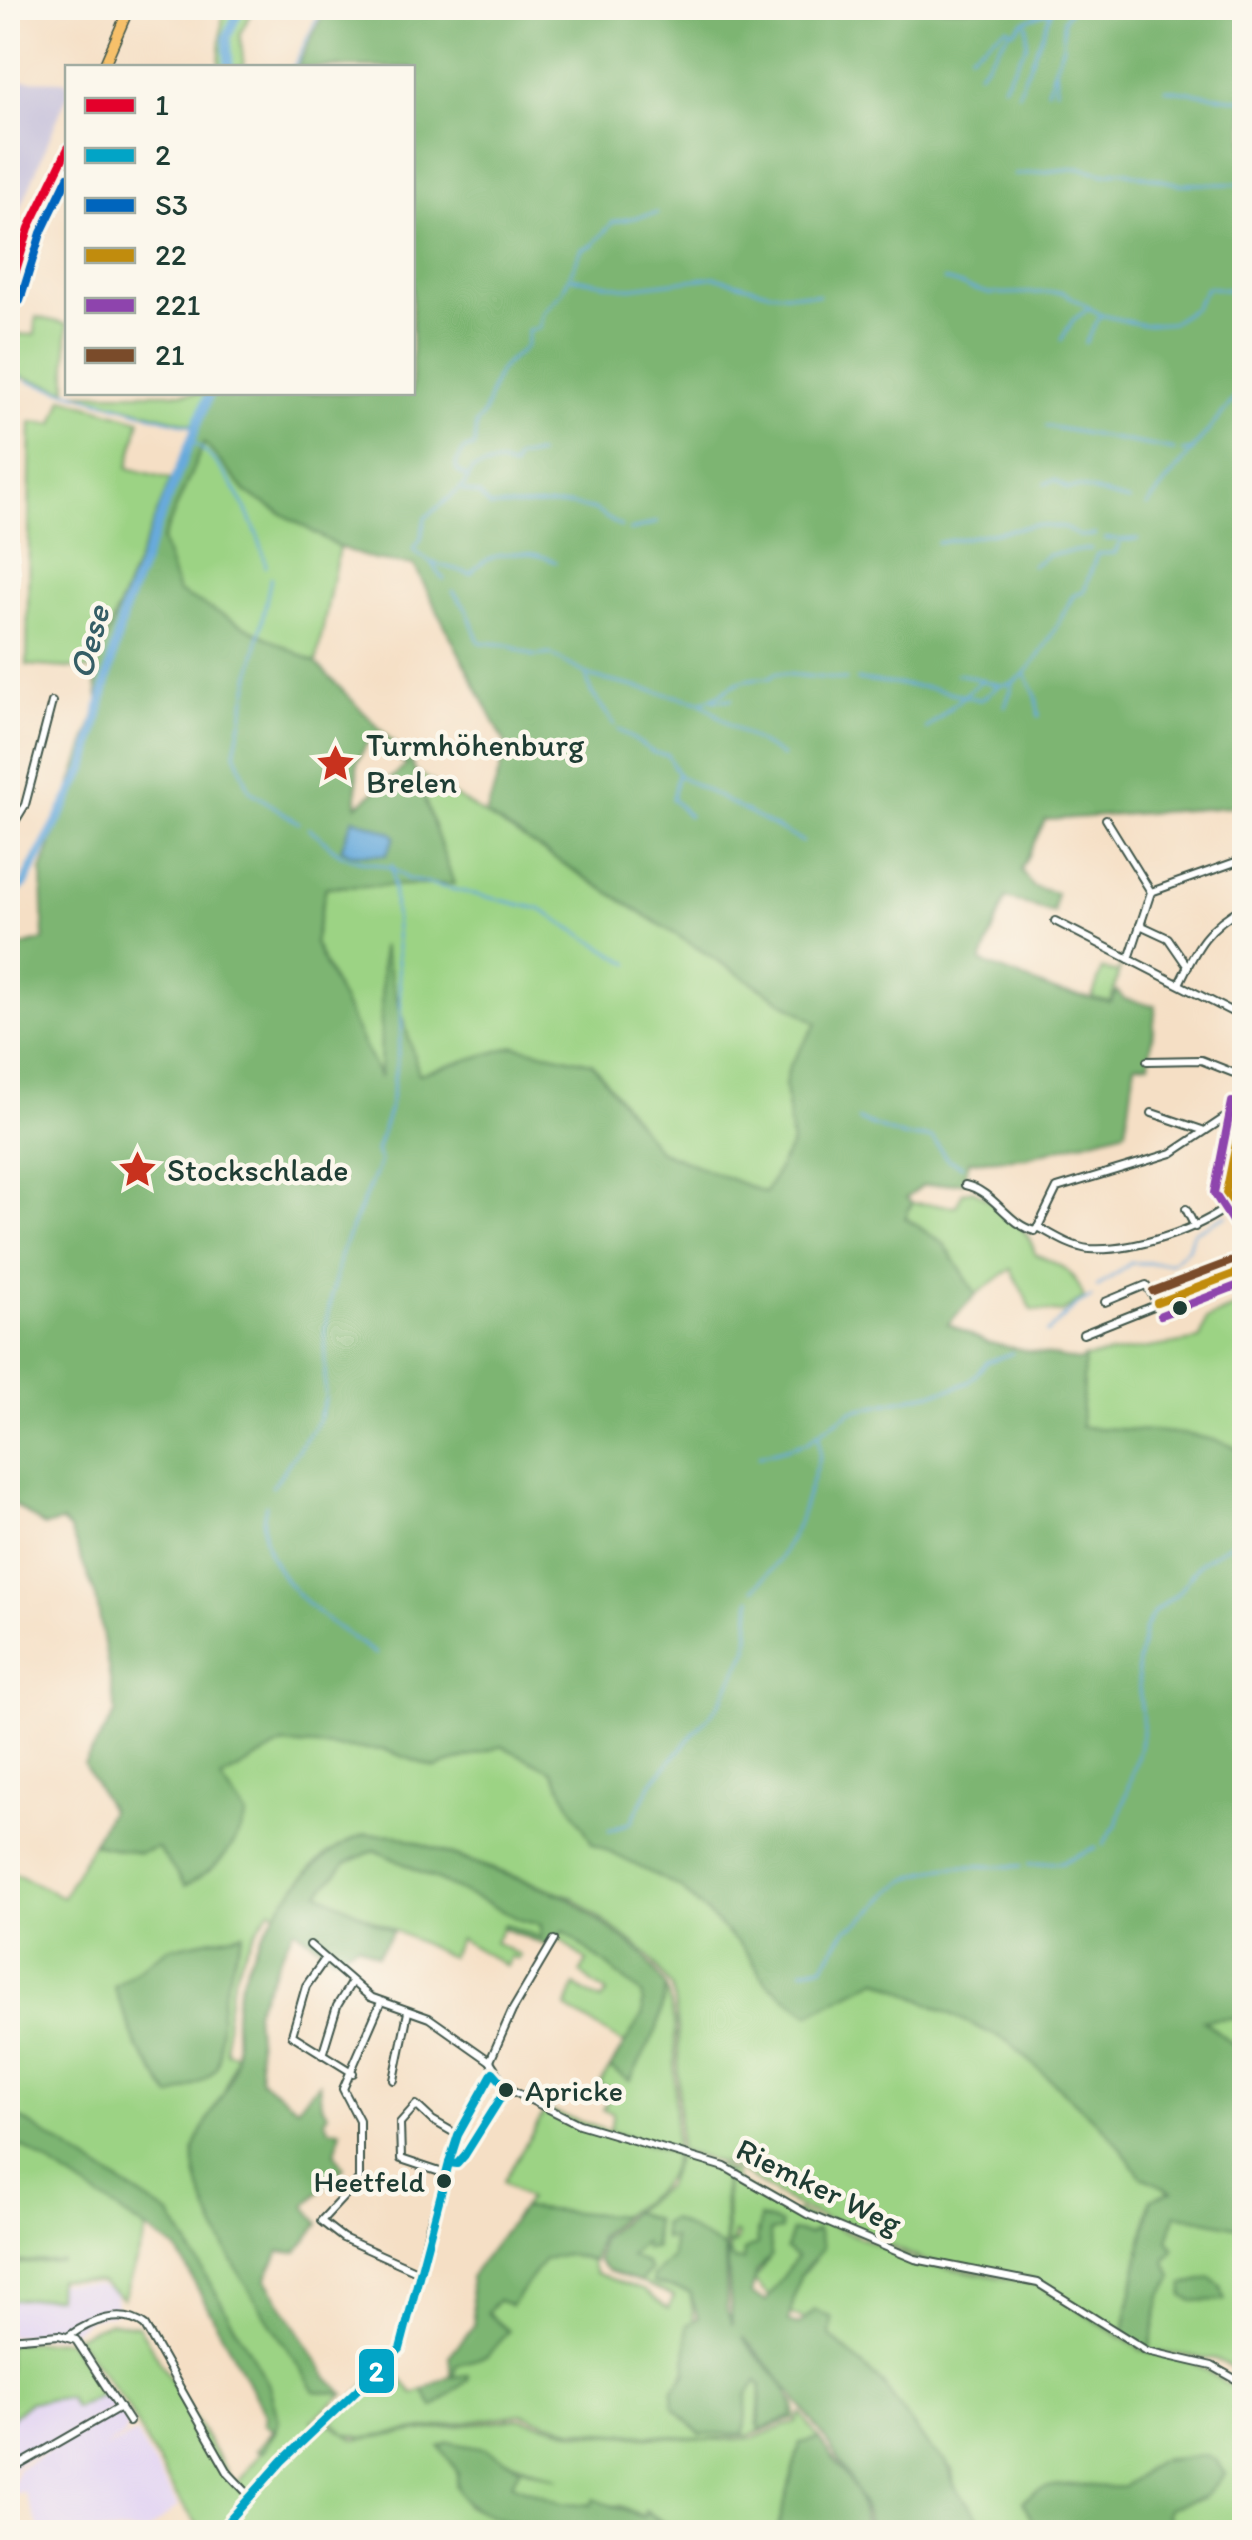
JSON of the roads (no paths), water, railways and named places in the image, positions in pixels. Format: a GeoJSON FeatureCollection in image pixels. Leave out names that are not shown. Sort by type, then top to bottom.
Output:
{"type":"FeatureCollection","features":[{"type":"Feature","properties":{"kind":"main road"},"geometry":{"type":"LineString","coordinates":[[104,65],[129,8]]}},
{"type":"Feature","properties":{"kind":"main road"},"geometry":{"type":"LineString","coordinates":[[8,297],[35,214],[65,160]]}},
{"type":"Feature","properties":{"kind":"main road"},"geometry":{"type":"LineString","coordinates":[[8,507],[14,576],[8,654]]}},
{"type":"Feature","properties":{"kind":"street"},"geometry":{"type":"LineString","coordinates":[[8,834],[25,805],[52,702]]}},
{"type":"Feature","properties":{"kind":"street"},"geometry":{"type":"LineString","coordinates":[[1106,819],[1151,892]]}},
{"type":"Feature","properties":{"kind":"street"},"geometry":{"type":"LineString","coordinates":[[1151,892],[1244,859]]}},
{"type":"Feature","properties":{"kind":"street"},"geometry":{"type":"LineString","coordinates":[[1129,959],[1151,892]]}},
{"type":"Feature","properties":{"kind":"street"},"geometry":{"type":"LineString","coordinates":[[1180,984],[1213,926],[1244,907]]}},
{"type":"Feature","properties":{"kind":"street"},"geometry":{"type":"LineString","coordinates":[[1055,920],[1244,1018]]}},
{"type":"Feature","properties":{"kind":"street"},"geometry":{"type":"LineString","coordinates":[[1140,925],[1168,938],[1188,967]]}},
{"type":"Feature","properties":{"kind":"street"},"geometry":{"type":"LineString","coordinates":[[1147,1060],[1201,1060],[1244,1078]]}},
{"type":"Feature","properties":{"kind":"street"},"geometry":{"type":"LineString","coordinates":[[965,1185],[1002,1206],[1024,1228],[1035,1232],[1057,1188],[1148,1163],[1244,1105]]}},
{"type":"Feature","properties":{"kind":"street"},"geometry":{"type":"LineString","coordinates":[[1244,1105],[1240,1144],[1226,1193],[1244,1216]]}},
{"type":"Feature","properties":{"kind":"street"},"geometry":{"type":"LineString","coordinates":[[1152,1113],[1203,1130]]}},
{"type":"Feature","properties":{"kind":"street"},"geometry":{"type":"LineString","coordinates":[[1038,1228],[1070,1244],[1104,1249],[1195,1227],[1231,1204]]}},
{"type":"Feature","properties":{"kind":"street"},"geometry":{"type":"LineString","coordinates":[[1186,1209],[1195,1227]]}},
{"type":"Feature","properties":{"kind":"street"},"geometry":{"type":"LineString","coordinates":[[1084,1334],[1187,1289],[1244,1270]]}},
{"type":"Feature","properties":{"kind":"street"},"geometry":{"type":"LineString","coordinates":[[1105,1302],[1146,1284],[1157,1303]]}},
{"type":"Feature","properties":{"kind":"street"},"geometry":{"type":"LineString","coordinates":[[490,2061],[512,2011],[554,1940]]}},
{"type":"Feature","properties":{"kind":"street"},"geometry":{"type":"LineString","coordinates":[[310,1945],[351,1983],[381,2002],[446,2028],[490,2061],[493,2072],[508,2088],[466,2155],[457,2164],[450,2163]]}},
{"type":"Feature","properties":{"kind":"street"},"geometry":{"type":"LineString","coordinates":[[325,1958],[306,1986],[292,2035],[352,2074]]}},
{"type":"Feature","properties":{"kind":"street"},"geometry":{"type":"LineString","coordinates":[[322,2056],[338,2006],[351,1983]]}},
{"type":"Feature","properties":{"kind":"street"},"geometry":{"type":"LineString","coordinates":[[381,2002],[343,2090],[359,2120],[359,2180],[321,2221],[343,2238],[419,2272]]}},
{"type":"Feature","properties":{"kind":"street"},"geometry":{"type":"LineString","coordinates":[[394,2080],[408,2012]]}},
{"type":"Feature","properties":{"kind":"street"},"geometry":{"type":"LineString","coordinates":[[218,2532],[312,2432],[400,2349],[458,2135],[493,2072]]}},
{"type":"Feature","properties":{"kind":"street","name":"Riemker Weg"},"geometry":{"type":"LineString","coordinates":[[508,2088],[588,2126],[736,2172],[807,2214],[916,2259],[1038,2283],[1140,2348],[1212,2366],[1244,2384]]}},
{"type":"Feature","properties":{"kind":"street"},"geometry":{"type":"LineString","coordinates":[[446,2174],[401,2159],[400,2123],[416,2105],[458,2135]]}},
{"type":"Feature","properties":{"kind":"street"},"geometry":{"type":"LineString","coordinates":[[8,2339],[68,2336],[92,2324],[122,2317],[145,2326],[229,2474],[250,2496]]}},
{"type":"Feature","properties":{"kind":"street"},"geometry":{"type":"LineString","coordinates":[[68,2336],[80,2344],[128,2422]]}},
{"type":"Feature","properties":{"kind":"street"},"geometry":{"type":"LineString","coordinates":[[9,2532],[8,2479],[18,2465],[120,2407]]}},
{"type":"Feature","properties":{"kind":"water"},"geometry":{"type":"Polygon","coordinates":[[[353,818],[392,833],[395,837],[386,855],[350,854],[341,849],[353,818]]]}},
{"type":"Feature","properties":{"kind":"waterway","name":"Oese"},"geometry":{"type":"LineString","coordinates":[[229,65],[227,37],[240,8]]}},
{"type":"Feature","properties":{"kind":"waterway"},"geometry":{"type":"LineString","coordinates":[[294,65],[322,8]]}},
{"type":"Feature","properties":{"kind":"waterway"},"geometry":{"type":"LineString","coordinates":[[970,54],[1007,27],[1014,31],[1023,22],[1057,8]]}},
{"type":"Feature","properties":{"kind":"waterway"},"geometry":{"type":"LineString","coordinates":[[1047,90],[1063,45],[1063,20],[1071,8]]}},
{"type":"Feature","properties":{"kind":"waterway"},"geometry":{"type":"LineString","coordinates":[[1018,93],[1051,12]]}},
{"type":"Feature","properties":{"kind":"waterway"},"geometry":{"type":"LineString","coordinates":[[1003,85],[1027,45],[1027,24]]}},
{"type":"Feature","properties":{"kind":"waterway"},"geometry":{"type":"LineString","coordinates":[[979,72],[1011,30]]}},
{"type":"Feature","properties":{"kind":"waterway"},"geometry":{"type":"LineString","coordinates":[[1055,70],[1056,89]]}},
{"type":"Feature","properties":{"kind":"waterway"},"geometry":{"type":"LineString","coordinates":[[1166,89],[1244,100]]}},
{"type":"Feature","properties":{"kind":"waterway"},"geometry":{"type":"LineString","coordinates":[[1014,175],[1080,168],[1106,174],[1121,171],[1179,184],[1244,184]]}},
{"type":"Feature","properties":{"kind":"waterway"},"geometry":{"type":"LineString","coordinates":[[468,478],[457,471],[456,464],[464,450],[474,447],[476,424],[495,380],[526,346],[528,331],[539,328],[543,312],[562,292],[582,249],[593,245],[613,222],[657,213]]}},
{"type":"Feature","properties":{"kind":"waterway"},"geometry":{"type":"LineString","coordinates":[[570,277],[627,288],[715,277],[770,292],[819,295]]}},
{"type":"Feature","properties":{"kind":"waterway"},"geometry":{"type":"LineString","coordinates":[[944,280],[990,294],[1063,292],[1101,315],[1143,325],[1171,323],[1194,308],[1207,287],[1244,292]]}},
{"type":"Feature","properties":{"kind":"waterway"},"geometry":{"type":"LineString","coordinates":[[1061,340],[1073,320],[1088,309]]}},
{"type":"Feature","properties":{"kind":"waterway"},"geometry":{"type":"LineString","coordinates":[[1085,343],[1101,315]]}},
{"type":"Feature","properties":{"kind":"waterway"},"geometry":{"type":"LineString","coordinates":[[8,375],[23,379]]}},
{"type":"Feature","properties":{"kind":"waterway"},"geometry":{"type":"LineString","coordinates":[[28,381],[65,391]]}},
{"type":"Feature","properties":{"kind":"waterway"},"geometry":{"type":"LineString","coordinates":[[1147,506],[1244,387]]}},
{"type":"Feature","properties":{"kind":"waterway"},"geometry":{"type":"LineString","coordinates":[[81,395],[144,413]]}},
{"type":"Feature","properties":{"kind":"waterway","name":"Oese"},"geometry":{"type":"LineString","coordinates":[[8,895],[24,885],[86,766],[124,610],[209,395]]}},
{"type":"Feature","properties":{"kind":"waterway"},"geometry":{"type":"LineString","coordinates":[[147,414],[196,427]]}},
{"type":"Feature","properties":{"kind":"waterway"},"geometry":{"type":"LineString","coordinates":[[1046,426],[1174,450]]}},
{"type":"Feature","properties":{"kind":"waterway"},"geometry":{"type":"LineString","coordinates":[[190,441],[216,463],[239,497],[257,534],[266,567]]}},
{"type":"Feature","properties":{"kind":"waterway"},"geometry":{"type":"LineString","coordinates":[[1182,452],[1194,450]]}},
{"type":"Feature","properties":{"kind":"waterway"},"geometry":{"type":"LineString","coordinates":[[444,580],[432,563],[413,550],[421,539],[425,518],[465,485],[472,470],[498,463],[513,468],[516,458],[538,454]]}},
{"type":"Feature","properties":{"kind":"waterway"},"geometry":{"type":"LineString","coordinates":[[1045,483],[1055,480],[1068,489],[1079,487],[1129,501]]}},
{"type":"Feature","properties":{"kind":"waterway"},"geometry":{"type":"LineString","coordinates":[[463,491],[479,495],[490,507],[571,505],[594,510],[621,527]]}},
{"type":"Feature","properties":{"kind":"waterway"},"geometry":{"type":"LineString","coordinates":[[630,531],[658,522]]}},
{"type":"Feature","properties":{"kind":"waterway"},"geometry":{"type":"LineString","coordinates":[[937,543],[1035,525],[1064,528],[1079,536],[1095,535]]}},
{"type":"Feature","properties":{"kind":"waterway"},"geometry":{"type":"LineString","coordinates":[[1105,539],[1118,539]]}},
{"type":"Feature","properties":{"kind":"waterway"},"geometry":{"type":"LineString","coordinates":[[956,674],[1002,685],[1013,683],[1044,649],[1073,596],[1084,591],[1097,554],[1115,553],[1121,540],[1138,539]]}},
{"type":"Feature","properties":{"kind":"waterway"},"geometry":{"type":"LineString","coordinates":[[1032,566],[1048,555],[1091,549]]}},
{"type":"Feature","properties":{"kind":"waterway"},"geometry":{"type":"LineString","coordinates":[[433,563],[471,574],[489,559],[511,553],[556,562]]}},
{"type":"Feature","properties":{"kind":"waterway"},"geometry":{"type":"LineString","coordinates":[[271,577],[235,752],[250,791],[299,823]]}},
{"type":"Feature","properties":{"kind":"waterway"},"geometry":{"type":"LineString","coordinates":[[453,591],[467,610],[479,642],[508,645],[534,656],[550,654],[592,677],[701,702],[731,726],[782,756]]}},
{"type":"Feature","properties":{"kind":"waterway"},"geometry":{"type":"LineString","coordinates":[[702,701],[736,684],[770,678],[775,673],[846,680]]}},
{"type":"Feature","properties":{"kind":"waterway"},"geometry":{"type":"LineString","coordinates":[[1025,674],[1036,696],[1039,717]]}},
{"type":"Feature","properties":{"kind":"waterway"},"geometry":{"type":"LineString","coordinates":[[586,675],[591,692],[615,725]]}},
{"type":"Feature","properties":{"kind":"waterway"},"geometry":{"type":"LineString","coordinates":[[926,729],[983,679]]}},
{"type":"Feature","properties":{"kind":"waterway"},"geometry":{"type":"LineString","coordinates":[[857,680],[932,688],[981,700],[998,686]]}},
{"type":"Feature","properties":{"kind":"waterway"},"geometry":{"type":"LineString","coordinates":[[1005,706],[1013,685]]}},
{"type":"Feature","properties":{"kind":"waterway"},"geometry":{"type":"LineString","coordinates":[[714,700],[732,699]]}},
{"type":"Feature","properties":{"kind":"waterway"},"geometry":{"type":"LineString","coordinates":[[618,729],[654,753],[667,755],[679,776],[803,842]]}},
{"type":"Feature","properties":{"kind":"waterway"},"geometry":{"type":"LineString","coordinates":[[677,776],[672,799],[689,816]]}},
{"type":"Feature","properties":{"kind":"waterway"},"geometry":{"type":"LineString","coordinates":[[308,828],[342,855],[386,867],[407,879],[540,909],[630,964]]}},
{"type":"Feature","properties":{"kind":"waterway"},"geometry":{"type":"LineString","coordinates":[[272,1487],[318,1421],[325,1399],[325,1329],[340,1255],[380,1162],[376,1151],[389,1111],[402,1027],[392,865]]}},
{"type":"Feature","properties":{"kind":"waterway"},"geometry":{"type":"LineString","coordinates":[[858,1120],[904,1137],[932,1138],[947,1159],[962,1166]]}},
{"type":"Feature","properties":{"kind":"waterway"},"geometry":{"type":"LineString","coordinates":[[1097,1287],[1131,1263],[1171,1263],[1188,1248],[1193,1232],[1227,1215]]}},
{"type":"Feature","properties":{"kind":"waterway"},"geometry":{"type":"LineString","coordinates":[[1047,1333],[1077,1305],[1092,1297]]}},
{"type":"Feature","properties":{"kind":"waterway"},"geometry":{"type":"LineString","coordinates":[[754,1589],[778,1562],[798,1523],[820,1455],[819,1433],[852,1411],[969,1382],[987,1362],[1012,1353]]}},
{"type":"Feature","properties":{"kind":"waterway"},"geometry":{"type":"LineString","coordinates":[[759,1456],[808,1442],[817,1434]]}},
{"type":"Feature","properties":{"kind":"waterway"},"geometry":{"type":"LineString","coordinates":[[266,1505],[263,1529],[280,1573],[316,1611],[376,1654]]}},
{"type":"Feature","properties":{"kind":"waterway"},"geometry":{"type":"LineString","coordinates":[[1103,1844],[1118,1822],[1140,1747],[1143,1725],[1137,1668],[1144,1630],[1154,1612],[1177,1594],[1200,1563],[1232,1542],[1242,1542]]}},
{"type":"Feature","properties":{"kind":"waterway"},"geometry":{"type":"LineString","coordinates":[[609,1831],[631,1822],[653,1781],[720,1703],[748,1649],[751,1598]]}},
{"type":"Feature","properties":{"kind":"waterway"},"geometry":{"type":"LineString","coordinates":[[1029,1864],[1062,1862],[1096,1847]]}},
{"type":"Feature","properties":{"kind":"waterway"},"geometry":{"type":"LineString","coordinates":[[802,1970],[823,1966],[847,1928],[860,1922],[909,1879],[956,1867],[1022,1866]]}},
{"type":"Feature","properties":{"kind":"place","name":"Turmhöhenburg Brelen"},"geometry":{"type":"Point","coordinates":[336,763]}},
{"type":"Feature","properties":{"kind":"place","name":"Stockschlade"},"geometry":{"type":"Point","coordinates":[137,1170]}},
{"type":"Feature","properties":{"kind":"place","name":"Apricke"},"geometry":{"type":"Point","coordinates":[506,2090]}},
{"type":"Feature","properties":{"kind":"place","name":"Heetfeld"},"geometry":{"type":"Point","coordinates":[444,2181]}}]}
